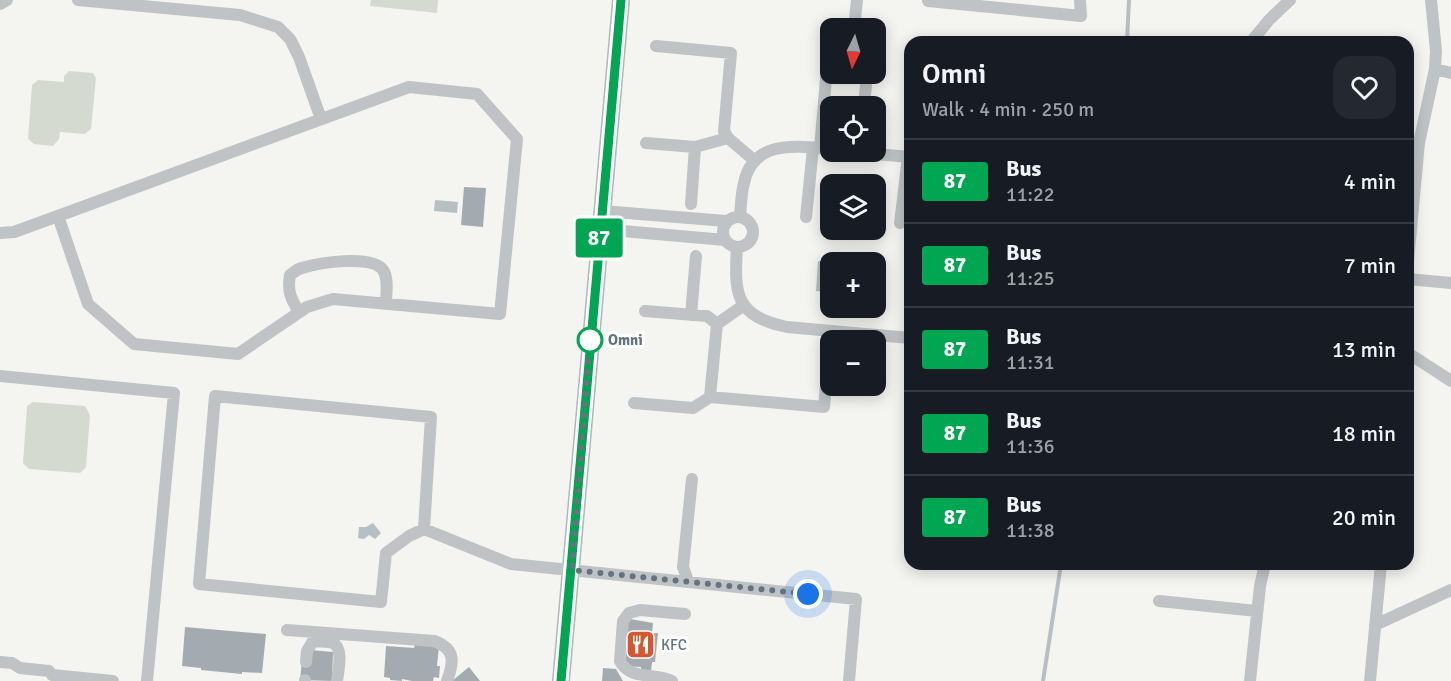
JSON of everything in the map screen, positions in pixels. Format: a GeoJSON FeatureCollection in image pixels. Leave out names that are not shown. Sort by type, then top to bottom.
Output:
{"type":"FeatureCollection","features":[{"type":"Feature","properties":{"kind":"main road"},"geometry":{"type":"LineString","coordinates":[[561,681],[621,0]]}},
{"type":"Feature","properties":{"kind":"street"},"geometry":{"type":"LineString","coordinates":[[0,4],[7,0]]}},
{"type":"Feature","properties":{"kind":"street"},"geometry":{"type":"LineString","coordinates":[[78,0],[240,15],[278,27],[290,39],[299,57],[321,119]]}},
{"type":"Feature","properties":{"kind":"street"},"geometry":{"type":"LineString","coordinates":[[855,18],[857,0]]}},
{"type":"Feature","properties":{"kind":"street"},"geometry":{"type":"LineString","coordinates":[[928,1],[965,2],[1081,15],[1080,0]]}},
{"type":"Feature","properties":{"kind":"street"},"geometry":{"type":"LineString","coordinates":[[1256,36],[1290,0]]}},
{"type":"Feature","properties":{"kind":"street"},"geometry":{"type":"LineString","coordinates":[[1414,197],[1419,143],[1435,69],[1436,51],[1431,0]]}},
{"type":"Feature","properties":{"kind":"street"},"geometry":{"type":"LineString","coordinates":[[656,46],[731,53],[724,131],[728,138],[755,161]]}},
{"type":"Feature","properties":{"kind":"street"},"geometry":{"type":"LineString","coordinates":[[1435,69],[1451,74]]}},
{"type":"Feature","properties":{"kind":"street"},"geometry":{"type":"LineString","coordinates":[[0,233],[14,232],[409,87],[477,93],[517,139],[500,314],[333,299],[307,307],[238,354],[134,344],[88,304],[58,216]]}},
{"type":"Feature","properties":{"kind":"street"},"geometry":{"type":"LineString","coordinates":[[646,143],[695,147],[728,138]]}},
{"type":"Feature","properties":{"kind":"street"},"geometry":{"type":"LineString","coordinates":[[740,217],[744,183],[749,169],[763,153],[791,146],[820,148]]}},
{"type":"Feature","properties":{"kind":"street"},"geometry":{"type":"LineString","coordinates":[[691,204],[695,147]]}},
{"type":"Feature","properties":{"kind":"street"},"geometry":{"type":"LineString","coordinates":[[806,217],[820,153]]}},
{"type":"Feature","properties":{"kind":"street"},"geometry":{"type":"LineString","coordinates":[[886,155],[904,157]]}},
{"type":"Feature","properties":{"kind":"street"},"geometry":{"type":"LineString","coordinates":[[900,223],[904,194]]}},
{"type":"Feature","properties":{"kind":"street"},"geometry":{"type":"LineString","coordinates":[[602,211],[726,221],[733,217],[740,217],[751,224],[753,233],[749,241],[737,247],[730,245],[722,232],[726,221]]}},
{"type":"Feature","properties":{"kind":"street"},"geometry":{"type":"LineString","coordinates":[[600,229],[725,240]]}},
{"type":"Feature","properties":{"kind":"street"},"geometry":{"type":"LineString","coordinates":[[737,247],[735,276],[737,291],[752,314],[768,323],[820,330]]}},
{"type":"Feature","properties":{"kind":"street"},"geometry":{"type":"LineString","coordinates":[[690,315],[696,256]]}},
{"type":"Feature","properties":{"kind":"street"},"geometry":{"type":"LineString","coordinates":[[299,312],[291,299],[288,287],[290,275],[299,268],[344,260],[376,264],[384,271],[387,283],[386,303]]}},
{"type":"Feature","properties":{"kind":"street"},"geometry":{"type":"LineString","coordinates":[[1414,280],[1451,283]]}},
{"type":"Feature","properties":{"kind":"street"},"geometry":{"type":"LineString","coordinates":[[710,397],[717,324],[744,305]]}},
{"type":"Feature","properties":{"kind":"street"},"geometry":{"type":"LineString","coordinates":[[645,311],[707,316],[717,324]]}},
{"type":"Feature","properties":{"kind":"street"},"geometry":{"type":"LineString","coordinates":[[886,336],[904,337]]}},
{"type":"Feature","properties":{"kind":"street"},"geometry":{"type":"LineString","coordinates":[[1414,357],[1451,381]]}},
{"type":"Feature","properties":{"kind":"street"},"geometry":{"type":"LineString","coordinates":[[0,376],[174,393],[147,681]]}},
{"type":"Feature","properties":{"kind":"street"},"geometry":{"type":"LineString","coordinates":[[424,529],[431,417],[215,396],[198,584],[381,602],[386,553],[409,536],[424,529],[511,564],[856,599],[849,681]]}},
{"type":"Feature","properties":{"kind":"street"},"geometry":{"type":"LineString","coordinates":[[634,403],[693,408],[710,397],[824,407],[825,396]]}},
{"type":"Feature","properties":{"kind":"street"},"geometry":{"type":"LineString","coordinates":[[688,581],[684,567],[692,479]]}},
{"type":"Feature","properties":{"kind":"street"},"geometry":{"type":"LineString","coordinates":[[1250,681],[1257,611],[1264,570]]}},
{"type":"Feature","properties":{"kind":"street"},"geometry":{"type":"LineString","coordinates":[[1370,681],[1380,570]]}},
{"type":"Feature","properties":{"kind":"street"},"geometry":{"type":"LineString","coordinates":[[1375,625],[1451,590]]}},
{"type":"Feature","properties":{"kind":"street"},"geometry":{"type":"LineString","coordinates":[[1159,601],[1257,611]]}},
{"type":"Feature","properties":{"kind":"street"},"geometry":{"type":"LineString","coordinates":[[672,681],[632,672],[623,666],[620,661],[623,621],[628,613],[640,610],[685,614]]}},
{"type":"Feature","properties":{"kind":"street"},"geometry":{"type":"LineString","coordinates":[[287,630],[434,641],[444,644],[452,657],[447,681]]}},
{"type":"Feature","properties":{"kind":"street"},"geometry":{"type":"LineString","coordinates":[[306,662],[306,651],[314,641],[337,645],[339,650],[337,681]]}},
{"type":"Feature","properties":{"kind":"street"},"geometry":{"type":"LineString","coordinates":[[0,662],[12,663],[20,668],[49,671],[52,675],[113,681]]}},
{"type":"Feature","properties":{"kind":"shaded area"},"geometry":{"type":"Polygon","coordinates":[[[371,0],[438,0],[437,13],[370,6],[371,0]]]}},
{"type":"Feature","properties":{"kind":"shaded area"},"geometry":{"type":"Polygon","coordinates":[[[69,71],[93,73],[96,78],[91,129],[85,134],[60,132],[59,139],[53,146],[34,144],[28,139],[32,85],[38,80],[64,82],[64,76],[69,71]]]}},
{"type":"Feature","properties":{"kind":"shaded area"},"geometry":{"type":"Polygon","coordinates":[[[435,200],[458,202],[457,213],[434,211],[435,200]]]}},
{"type":"Feature","properties":{"kind":"shaded area"},"geometry":{"type":"Polygon","coordinates":[[[818,261],[820,261],[820,291],[816,291],[818,261]]]}},
{"type":"Feature","properties":{"kind":"shaded area"},"geometry":{"type":"Polygon","coordinates":[[[33,402],[85,406],[90,415],[86,467],[80,473],[29,469],[23,463],[27,406],[33,402]]]}},
{"type":"Feature","properties":{"kind":"shaded area"},"geometry":{"type":"Polygon","coordinates":[[[373,523],[381,533],[375,539],[369,535],[364,539],[358,538],[359,527],[366,527],[373,523]]]}},
{"type":"Feature","properties":{"kind":"building"},"geometry":{"type":"Polygon","coordinates":[[[464,187],[486,188],[483,227],[461,225],[464,187]]]}},
{"type":"Feature","properties":{"kind":"building","name":"KFC"},"geometry":{"type":"Polygon","coordinates":[[[626,620],[653,623],[652,633],[658,633],[655,662],[652,662],[651,671],[641,671],[641,667],[624,666],[626,620]]]}},
{"type":"Feature","properties":{"kind":"building"},"geometry":{"type":"Polygon","coordinates":[[[185,627],[266,634],[262,673],[242,672],[242,674],[182,666],[185,627]]]}},
{"type":"Feature","properties":{"kind":"building"},"geometry":{"type":"Polygon","coordinates":[[[415,644],[439,646],[437,666],[440,666],[439,678],[434,677],[433,681],[402,679],[402,681],[384,677],[386,646],[414,648],[415,644]]]}},
{"type":"Feature","properties":{"kind":"building"},"geometry":{"type":"Polygon","coordinates":[[[310,650],[333,652],[332,681],[300,680],[302,661],[310,650]]]}},
{"type":"Feature","properties":{"kind":"building"},"geometry":{"type":"Polygon","coordinates":[[[469,667],[480,681],[452,681],[469,667]]]}},
{"type":"Feature","properties":{"kind":"building"},"geometry":{"type":"Polygon","coordinates":[[[603,668],[616,669],[623,681],[602,681],[603,668]]]}},
{"type":"Feature","properties":{"kind":"waterway"},"geometry":{"type":"LineString","coordinates":[[1127,36],[1129,0]]}},
{"type":"Feature","properties":{"kind":"waterway"},"geometry":{"type":"LineString","coordinates":[[1043,681],[1060,570]]}},
{"type":"Feature","properties":{"kind":"bus line","name":"87"},"geometry":{"type":"LineString","coordinates":[[561,681],[621,0]]}},
{"type":"Feature","properties":{"kind":"place","name":"Omni"},"geometry":{"type":"Point","coordinates":[590,340]}},
{"type":"Feature","properties":{"kind":"place","name":"KFC"},"geometry":{"type":"Point","coordinates":[640,645]}},
{"type":"Feature","properties":{"kind":"route"},"geometry":{"type":"LineString","coordinates":[[590,340],[572,570],[808,594]]}}]}
